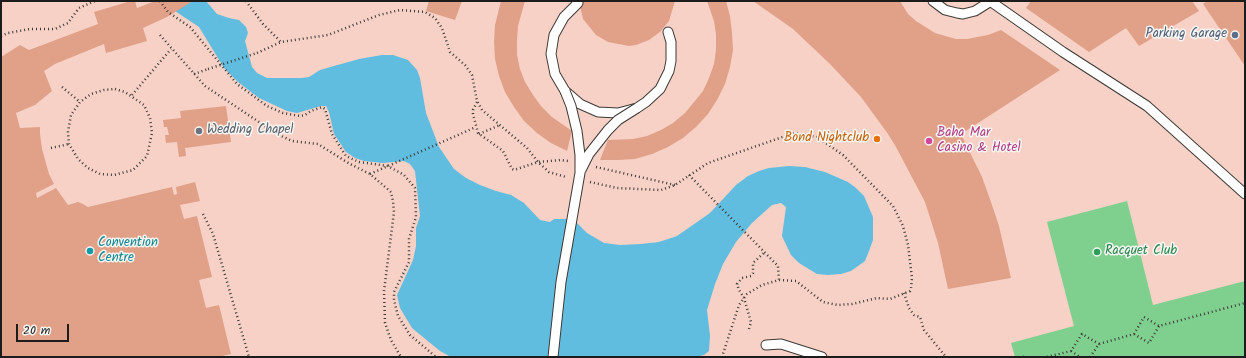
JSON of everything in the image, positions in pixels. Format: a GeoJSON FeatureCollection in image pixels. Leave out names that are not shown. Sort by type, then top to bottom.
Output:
{"type":"FeatureCollection","features":[{"type":"Feature","properties":{"kind":"lane"},"geometry":{"type":"LineString","coordinates":[[933,1],[945,10],[957,14],[975,11],[990,1],[1063,52],[1148,106],[1245,194]]}},
{"type":"Feature","properties":{"kind":"lane"},"geometry":{"type":"LineString","coordinates":[[552,357],[561,282],[580,173],[580,155],[576,124],[571,106],[565,91],[555,74],[551,54],[554,34],[564,17],[578,4]]}},
{"type":"Feature","properties":{"kind":"lane"},"geometry":{"type":"LineString","coordinates":[[580,173],[589,154],[608,130],[618,120],[646,102],[657,92],[665,80],[669,71],[672,51],[668,32]]}},
{"type":"Feature","properties":{"kind":"lane"},"geometry":{"type":"LineString","coordinates":[[565,91],[580,104],[598,112],[618,113],[637,108]]}},
{"type":"Feature","properties":{"kind":"lane"},"geometry":{"type":"LineString","coordinates":[[766,345],[781,344],[822,357]]}},
{"type":"Feature","properties":{"kind":"path"},"geometry":{"type":"LineString","coordinates":[[1,36],[8,33],[30,29],[55,29],[68,23],[79,8],[96,1]]}},
{"type":"Feature","properties":{"kind":"path"},"geometry":{"type":"LineString","coordinates":[[160,1],[168,12],[190,27],[237,84],[267,106],[283,114],[300,116],[322,107],[325,109],[332,134],[346,156],[358,162],[388,166],[404,175],[415,188],[416,217],[409,239],[409,262],[394,292],[394,300],[398,316],[410,335],[436,357]]}},
{"type":"Feature","properties":{"kind":"path"},"geometry":{"type":"LineString","coordinates":[[246,1],[263,24],[281,42]]}},
{"type":"Feature","properties":{"kind":"path"},"geometry":{"type":"LineString","coordinates":[[194,74],[257,53],[281,42],[328,35],[379,14],[400,10],[425,12],[435,18],[442,28],[450,52],[465,65],[472,75],[477,101],[482,110],[527,148],[538,162],[549,172],[571,178]]}},
{"type":"Feature","properties":{"kind":"path"},"geometry":{"type":"LineString","coordinates":[[160,35],[205,86],[277,134],[292,141],[318,144],[350,164],[370,174],[390,192],[394,201],[394,212],[384,291],[385,323],[391,340],[401,357]]}},
{"type":"Feature","properties":{"kind":"path"},"geometry":{"type":"LineString","coordinates":[[132,96],[171,49]]}},
{"type":"Feature","properties":{"kind":"path"},"geometry":{"type":"LineString","coordinates":[[62,87],[80,102]]}},
{"type":"Feature","properties":{"kind":"path"},"geometry":{"type":"LineString","coordinates":[[104,90],[115,90],[125,92],[132,96],[144,105],[150,118],[152,133],[147,156],[132,170],[114,175],[100,174],[88,168],[78,159],[69,144],[68,132],[71,116],[80,102],[91,94],[104,90]]}},
{"type":"Feature","properties":{"kind":"path"},"geometry":{"type":"LineString","coordinates":[[370,174],[476,127],[473,110],[477,101]]}},
{"type":"Feature","properties":{"kind":"path"},"geometry":{"type":"LineString","coordinates":[[479,134],[500,125]]}},
{"type":"Feature","properties":{"kind":"path"},"geometry":{"type":"LineString","coordinates":[[586,181],[617,188],[661,190],[676,185],[708,162],[794,133],[817,137],[843,155],[892,206],[903,226],[908,245],[911,264],[910,291],[890,298],[877,298],[852,304],[838,305],[823,302],[796,282],[779,280],[762,285],[747,294],[739,305],[722,357]]}},
{"type":"Feature","properties":{"kind":"path"},"geometry":{"type":"LineString","coordinates":[[51,148],[69,144]]}},
{"type":"Feature","properties":{"kind":"path"},"geometry":{"type":"LineString","coordinates":[[689,175],[778,266],[779,280]]}},
{"type":"Feature","properties":{"kind":"path"},"geometry":{"type":"LineString","coordinates":[[203,214],[213,234],[249,357]]}},
{"type":"Feature","properties":{"kind":"path"},"geometry":{"type":"LineString","coordinates":[[749,329],[751,322],[744,298],[738,290],[737,284],[742,278],[751,276],[753,273],[753,263],[765,252]]}},
{"type":"Feature","properties":{"kind":"path"},"geometry":{"type":"LineString","coordinates":[[904,293],[909,308],[914,315],[920,317],[924,330],[945,356]]}},
{"type":"Feature","properties":{"kind":"path"},"geometry":{"type":"LineString","coordinates":[[1134,334],[1149,343],[1159,326],[1245,303]]}},
{"type":"Feature","properties":{"kind":"path"},"geometry":{"type":"LineString","coordinates":[[1090,357],[1099,344],[1134,334],[1144,317],[1159,326]]}},
{"type":"Feature","properties":{"kind":"path"},"geometry":{"type":"LineString","coordinates":[[1047,357],[1071,351],[1082,334],[1099,344]]}},
{"type":"Feature","properties":{"kind":"path"},"geometry":{"type":"LineString","coordinates":[[1071,351],[1080,357]]}},
{"type":"Feature","properties":{"kind":"shaded area"},"geometry":{"type":"Polygon","coordinates":[[[1,1],[1245,1],[1245,357],[1,357],[1,1]]]}},
{"type":"Feature","properties":{"kind":"green space","name":"Racquet Club"},"geometry":{"type":"Polygon","coordinates":[[[1127,201],[1153,305],[1245,281],[1245,357],[1015,357],[1011,343],[1074,326],[1047,222],[1127,201]]]}},
{"type":"Feature","properties":{"kind":"water"},"geometry":{"type":"Polygon","coordinates":[[[163,1],[206,1],[217,14],[239,20],[246,27],[248,33],[245,41],[252,67],[257,73],[267,78],[309,77],[320,70],[359,59],[382,55],[393,55],[408,60],[417,70],[420,78],[426,113],[439,147],[454,169],[466,178],[480,185],[511,195],[524,203],[540,220],[550,222],[554,219],[573,219],[587,233],[604,243],[620,245],[641,244],[659,242],[677,236],[710,213],[736,185],[748,176],[769,168],[789,166],[805,167],[825,172],[848,182],[856,188],[864,196],[873,217],[873,240],[865,261],[851,271],[841,274],[817,274],[799,263],[791,255],[782,236],[786,207],[781,203],[772,205],[752,223],[736,242],[723,264],[707,310],[710,336],[709,351],[704,355],[696,357],[451,357],[440,351],[412,328],[400,308],[397,295],[413,260],[416,246],[416,228],[420,216],[415,171],[410,164],[404,161],[383,163],[364,161],[355,158],[346,152],[334,134],[329,112],[326,106],[297,113],[287,111],[259,98],[238,82],[224,68],[199,27],[172,9],[163,1]]]}},
{"type":"Feature","properties":{"kind":"building","name":"Convention Centre"},"geometry":{"type":"Polygon","coordinates":[[[135,1],[137,8],[155,1],[193,1],[167,17],[143,28],[147,41],[106,53],[104,44],[55,64],[44,71],[52,91],[35,105],[16,113],[20,128],[40,127],[42,149],[49,174],[54,184],[36,193],[37,198],[56,188],[68,205],[78,202],[88,207],[172,187],[174,195],[177,194],[176,187],[195,182],[200,201],[180,205],[184,219],[197,216],[212,277],[199,280],[206,308],[219,305],[231,354],[218,357],[1,357],[1,57],[20,45],[29,50],[98,24],[94,12],[135,1]]]}},
{"type":"Feature","properties":{"kind":"building"},"geometry":{"type":"Polygon","coordinates":[[[429,1],[462,1],[455,20],[426,11],[429,1]]]}},
{"type":"Feature","properties":{"kind":"building"},"geometry":{"type":"Polygon","coordinates":[[[501,1],[525,1],[518,26],[517,55],[520,69],[525,82],[541,106],[552,117],[572,131],[567,151],[551,143],[524,121],[505,92],[495,59],[494,42],[495,25],[501,1]]]}},
{"type":"Feature","properties":{"kind":"building"},"geometry":{"type":"Polygon","coordinates":[[[579,1],[675,1],[669,21],[660,32],[649,40],[629,46],[608,42],[596,35],[583,19],[579,1]]]}},
{"type":"Feature","properties":{"kind":"building"},"geometry":{"type":"Polygon","coordinates":[[[707,1],[726,1],[730,16],[733,50],[725,84],[708,114],[683,138],[652,154],[635,159],[600,160],[608,140],[633,139],[647,136],[661,130],[673,123],[685,113],[703,91],[714,64],[716,50],[714,21],[707,1]]]}},
{"type":"Feature","properties":{"kind":"building","name":"Baha Mar Casino & Hotel"},"geometry":{"type":"Polygon","coordinates":[[[753,1],[900,1],[908,14],[935,33],[956,39],[967,39],[988,35],[1001,30],[1060,70],[961,134],[982,177],[991,202],[999,226],[1011,278],[948,289],[938,243],[925,202],[888,134],[861,97],[830,64],[793,29],[753,1]]]}},
{"type":"Feature","properties":{"kind":"building"},"geometry":{"type":"Polygon","coordinates":[[[1031,1],[1192,1],[1199,11],[1139,46],[1126,28],[1089,52],[1026,8],[1031,1]]]}},
{"type":"Feature","properties":{"kind":"building","name":"Parking Garage"},"geometry":{"type":"Polygon","coordinates":[[[1207,1],[1245,1],[1245,66],[1203,4],[1207,1]]]}},
{"type":"Feature","properties":{"kind":"building","name":"Wedding Chapel"},"geometry":{"type":"Polygon","coordinates":[[[226,106],[231,142],[185,148],[186,156],[179,157],[177,142],[166,143],[165,135],[169,135],[167,127],[164,127],[163,120],[181,118],[180,111],[226,106]]]}},
{"type":"Feature","properties":{"kind":"place","name":"Parking Garage"},"geometry":{"type":"Point","coordinates":[1235,35]}},
{"type":"Feature","properties":{"kind":"place","name":"Wedding Chapel"},"geometry":{"type":"Point","coordinates":[199,131]}},
{"type":"Feature","properties":{"kind":"place","name":"Bond Nightclub"},"geometry":{"type":"Point","coordinates":[877,139]}},
{"type":"Feature","properties":{"kind":"place","name":"Baha Mar Casino & Hotel"},"geometry":{"type":"Point","coordinates":[929,141]}},
{"type":"Feature","properties":{"kind":"place","name":"Convention Centre"},"geometry":{"type":"Point","coordinates":[90,251]}},
{"type":"Feature","properties":{"kind":"place","name":"Racquet Club"},"geometry":{"type":"Point","coordinates":[1097,252]}}]}
